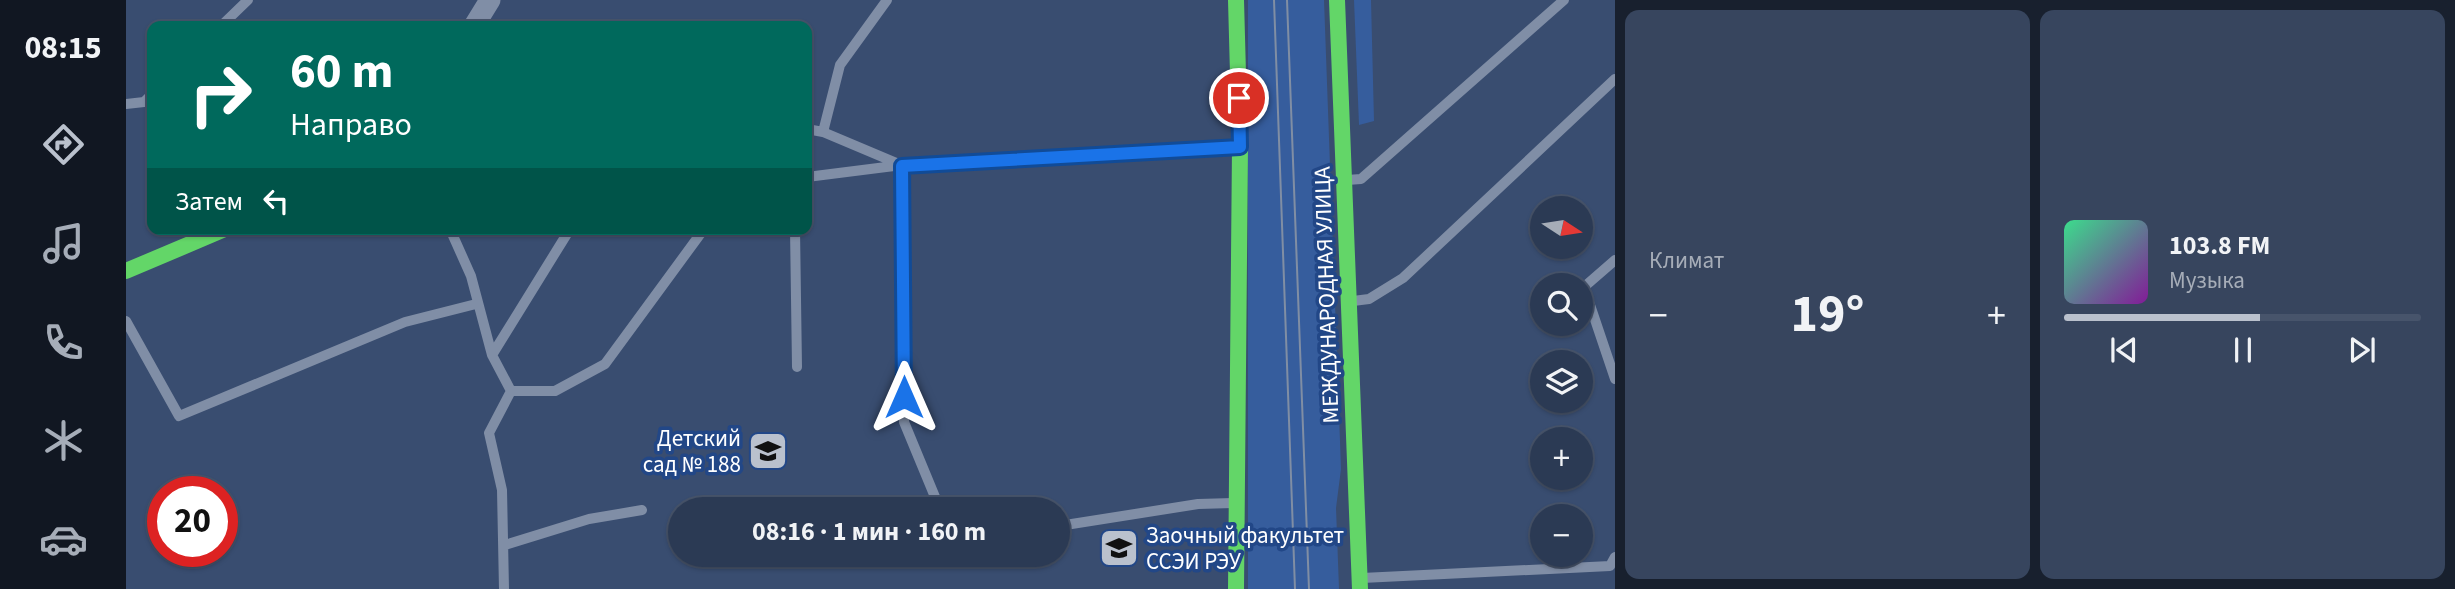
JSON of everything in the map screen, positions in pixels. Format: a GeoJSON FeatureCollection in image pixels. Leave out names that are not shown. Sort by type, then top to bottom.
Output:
{"type":"FeatureCollection","features":[{"type":"Feature","properties":{"kind":"street"},"geometry":{"type":"LineString","coordinates":[[477,21],[490,0]]}},
{"type":"Feature","properties":{"kind":"street"},"geometry":{"type":"LineString","coordinates":[[1236,0],[1240,147],[1239,502],[1236,589]]}},
{"type":"Feature","properties":{"kind":"street","name":"МЕЖДУНАРОДНАЯ УЛИЦА"},"geometry":{"type":"LineString","coordinates":[[1337,0],[1351,301],[1360,584]]}},
{"type":"Feature","properties":{"kind":"street"},"geometry":{"type":"LineString","coordinates":[[126,271],[211,235]]}},
{"type":"Feature","properties":{"kind":"lane"},"geometry":{"type":"LineString","coordinates":[[226,21],[248,0]]}},
{"type":"Feature","properties":{"kind":"lane"},"geometry":{"type":"LineString","coordinates":[[823,132],[840,65],[887,0]]}},
{"type":"Feature","properties":{"kind":"lane"},"geometry":{"type":"LineString","coordinates":[[1344,180],[1361,179],[1564,0]]}},
{"type":"Feature","properties":{"kind":"lane"},"geometry":{"type":"LineString","coordinates":[[1351,301],[1369,299],[1403,278],[1615,79]]}},
{"type":"Feature","properties":{"kind":"lane"},"geometry":{"type":"LineString","coordinates":[[126,104],[144,102],[147,99]]}},
{"type":"Feature","properties":{"kind":"lane"},"geometry":{"type":"LineString","coordinates":[[812,130],[823,132],[902,166]]}},
{"type":"Feature","properties":{"kind":"lane"},"geometry":{"type":"LineString","coordinates":[[812,176],[902,166],[1240,147]]}},
{"type":"Feature","properties":{"kind":"lane"},"geometry":{"type":"LineString","coordinates":[[902,166],[904,422],[935,497]]}},
{"type":"Feature","properties":{"kind":"lane"},"geometry":{"type":"LineString","coordinates":[[453,235],[471,276],[476,304],[492,355],[511,391]]}},
{"type":"Feature","properties":{"kind":"lane"},"geometry":{"type":"LineString","coordinates":[[492,355],[566,235]]}},
{"type":"Feature","properties":{"kind":"lane"},"geometry":{"type":"LineString","coordinates":[[511,391],[555,391],[605,364],[700,235]]}},
{"type":"Feature","properties":{"kind":"lane"},"geometry":{"type":"LineString","coordinates":[[795,235],[797,367]]}},
{"type":"Feature","properties":{"kind":"lane"},"geometry":{"type":"LineString","coordinates":[[1615,260],[1584,287],[1615,379]]}},
{"type":"Feature","properties":{"kind":"lane"},"geometry":{"type":"LineString","coordinates":[[126,321],[179,415],[405,322],[476,304]]}},
{"type":"Feature","properties":{"kind":"lane"},"geometry":{"type":"LineString","coordinates":[[504,589],[502,490],[489,433],[511,391]]}},
{"type":"Feature","properties":{"kind":"lane"},"geometry":{"type":"LineString","coordinates":[[1070,524],[1198,504],[1239,502]]}},
{"type":"Feature","properties":{"kind":"lane"},"geometry":{"type":"LineString","coordinates":[[505,545],[589,519],[642,510]]}},
{"type":"Feature","properties":{"kind":"lane"},"geometry":{"type":"LineString","coordinates":[[1360,584],[1610,566],[1615,556]]}},
{"type":"Feature","properties":{"kind":"shaded area"},"geometry":{"type":"Polygon","coordinates":[[[1248,0],[1324,0],[1341,469],[1336,508],[1339,589],[1248,589],[1248,0]]]}},
{"type":"Feature","properties":{"kind":"shaded area"},"geometry":{"type":"Polygon","coordinates":[[[1354,0],[1371,0],[1374,121],[1359,125],[1354,0]]]}},
{"type":"Feature","properties":{"kind":"tram line"},"geometry":{"type":"LineString","coordinates":[[1274,0],[1295,589]]}},
{"type":"Feature","properties":{"kind":"tram line"},"geometry":{"type":"LineString","coordinates":[[1287,0],[1309,589]]}},
{"type":"Feature","properties":{"kind":"traffic: fast"},"geometry":{"type":"LineString","coordinates":[[1236,0],[1240,147],[1236,589]]}},
{"type":"Feature","properties":{"kind":"traffic: fast"},"geometry":{"type":"LineString","coordinates":[[1337,0],[1360,589]]}},
{"type":"Feature","properties":{"kind":"traffic: fast"},"geometry":{"type":"LineString","coordinates":[[126,271],[211,235]]}},
{"type":"Feature","properties":{"kind":"place","name":"Детский сад № 188"},"geometry":{"type":"Point","coordinates":[768,451]}},
{"type":"Feature","properties":{"kind":"place","name":"Заочный факультет ССЭИ РЭУ"},"geometry":{"type":"Point","coordinates":[1119,548]}},
{"type":"Feature","properties":{"kind":"route"},"geometry":{"type":"LineString","coordinates":[[904,397],[902,166],[1240,147],[1239,98]]}}]}
